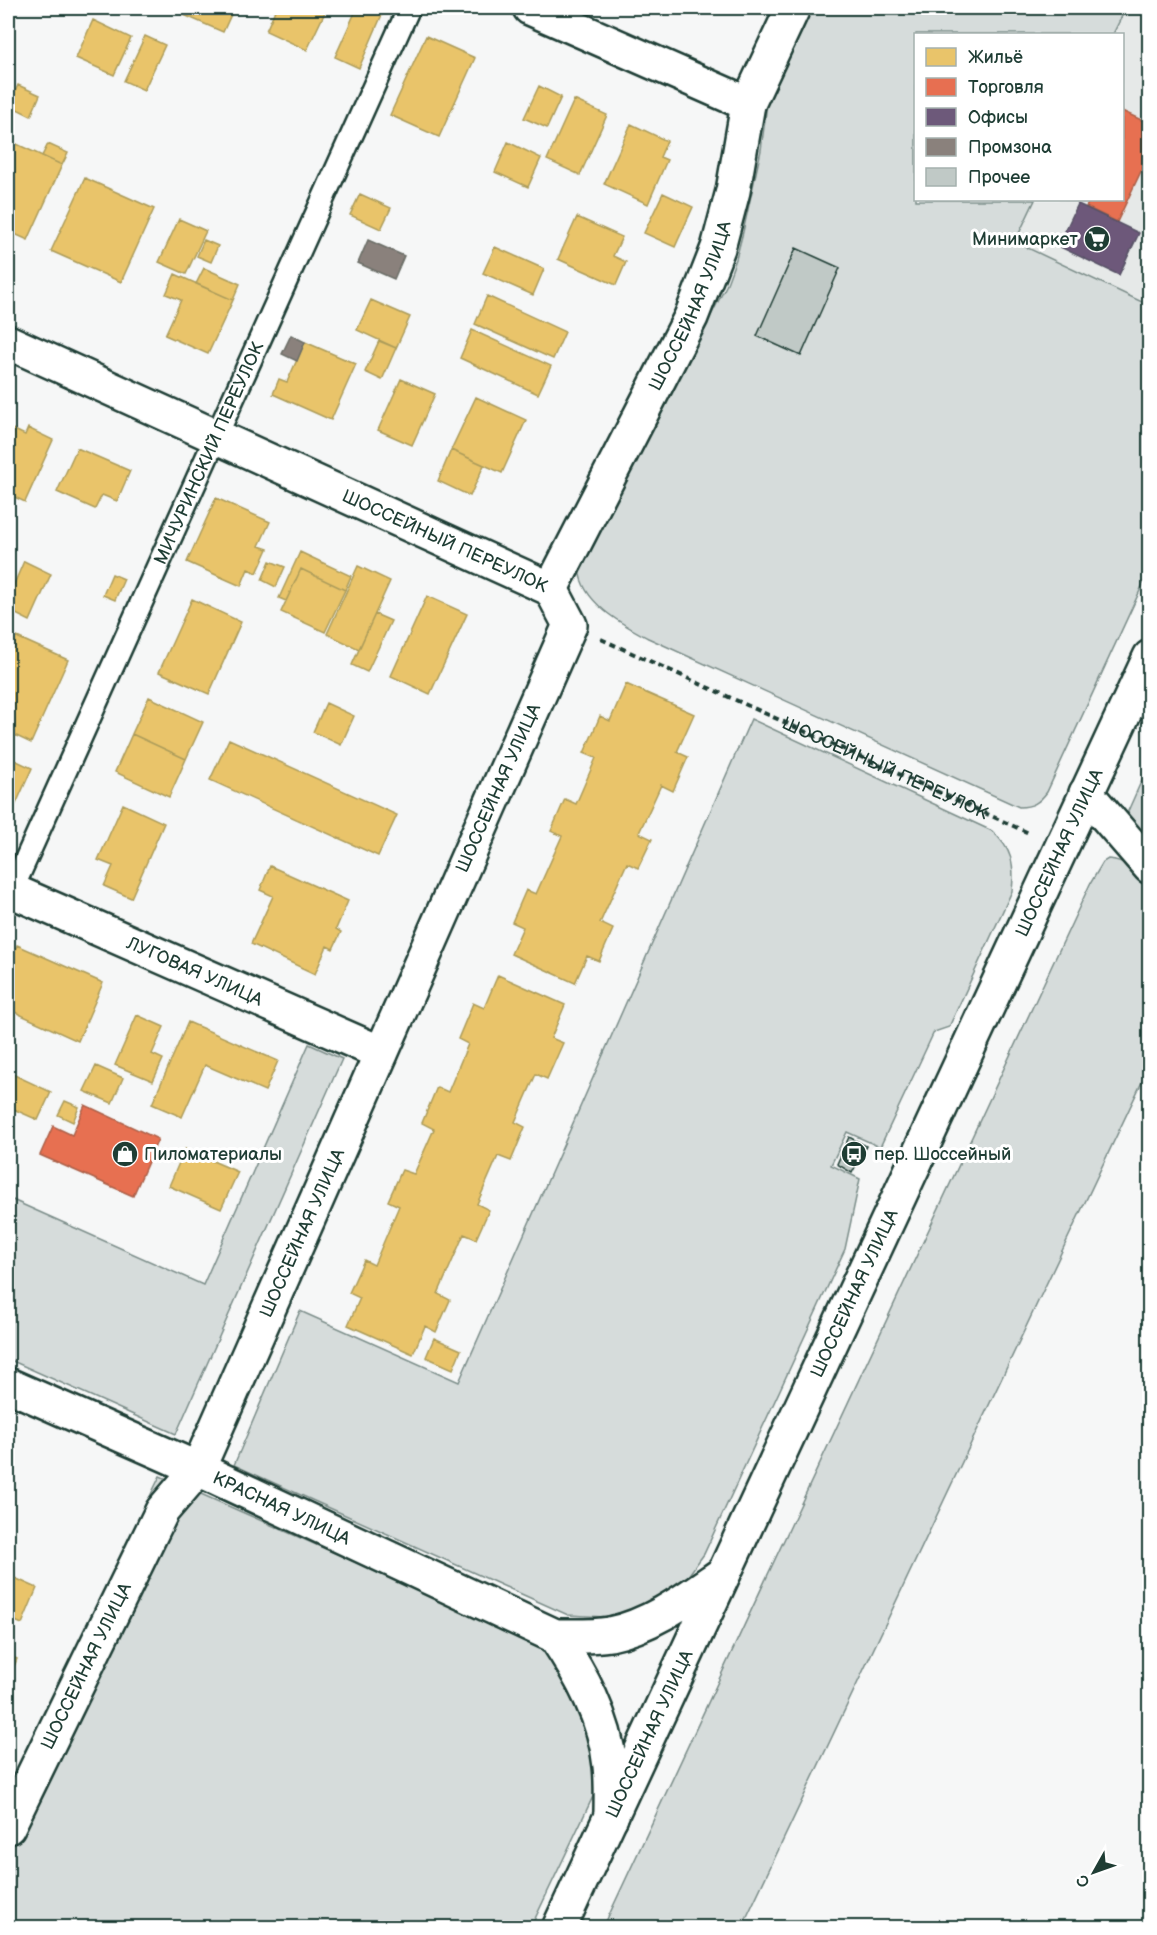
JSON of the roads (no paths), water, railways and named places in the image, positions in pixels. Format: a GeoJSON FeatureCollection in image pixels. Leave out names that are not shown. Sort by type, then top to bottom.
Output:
{"type":"FeatureCollection","features":[{"type":"Feature","properties":{"kind":"street"},"geometry":{"type":"LineString","coordinates":[[530,8],[748,104]]}},
{"type":"Feature","properties":{"kind":"street","name":"ШОССЕЙНАЯ УЛИЦА"},"geometry":{"type":"LineString","coordinates":[[551,589],[700,296],[718,248],[733,191],[748,104],[793,8]]}},
{"type":"Feature","properties":{"kind":"street","name":"ШОССЕЙНЫЙ ПЕРЕУЛОК"},"geometry":{"type":"LineString","coordinates":[[8,342],[551,589],[570,625]]}},
{"type":"Feature","properties":{"kind":"street","name":"ШОССЕЙНАЯ УЛИЦА"},"geometry":{"type":"LineString","coordinates":[[8,1827],[162,1511],[198,1469],[570,625]]}},
{"type":"Feature","properties":{"kind":"street","name":"ШОССЕЙНАЯ УЛИЦА"},"geometry":{"type":"LineString","coordinates":[[559,1928],[1149,657]]}},
{"type":"Feature","properties":{"kind":"street"},"geometry":{"type":"LineString","coordinates":[[1086,793],[1149,867]]}},
{"type":"Feature","properties":{"kind":"street","name":"ЛУГОВАЯ УЛИЦА"},"geometry":{"type":"LineString","coordinates":[[9,893],[381,1053]]}},
{"type":"Feature","properties":{"kind":"street","name":"КРАСНАЯ УЛИЦА"},"geometry":{"type":"LineString","coordinates":[[8,1385],[198,1469],[555,1636]]}},
{"type":"Feature","properties":{"kind":"street"},"geometry":{"type":"LineString","coordinates":[[555,1636],[585,1637],[611,1634],[644,1623],[675,1607],[724,1573]]}},
{"type":"Feature","properties":{"kind":"street"},"geometry":{"type":"LineString","coordinates":[[555,1636],[579,1671],[604,1735],[610,1766],[611,1817]]}},
{"type":"Feature","properties":{"kind":"lane","name":"МИЧУРИНСКИЙ ПЕРЕУЛОК"},"geometry":{"type":"LineString","coordinates":[[9,893],[409,8]]}},
{"type":"Feature","properties":{"kind":"place","name":"Минимаркет"},"geometry":{"type":"Point","coordinates":[1097,239]}},
{"type":"Feature","properties":{"kind":"place","name":"Пиломатериалы"},"geometry":{"type":"Point","coordinates":[125,1154]}},
{"type":"Feature","properties":{"kind":"place","name":"пер. Шоссейный"},"geometry":{"type":"Point","coordinates":[854,1154]}}]}
